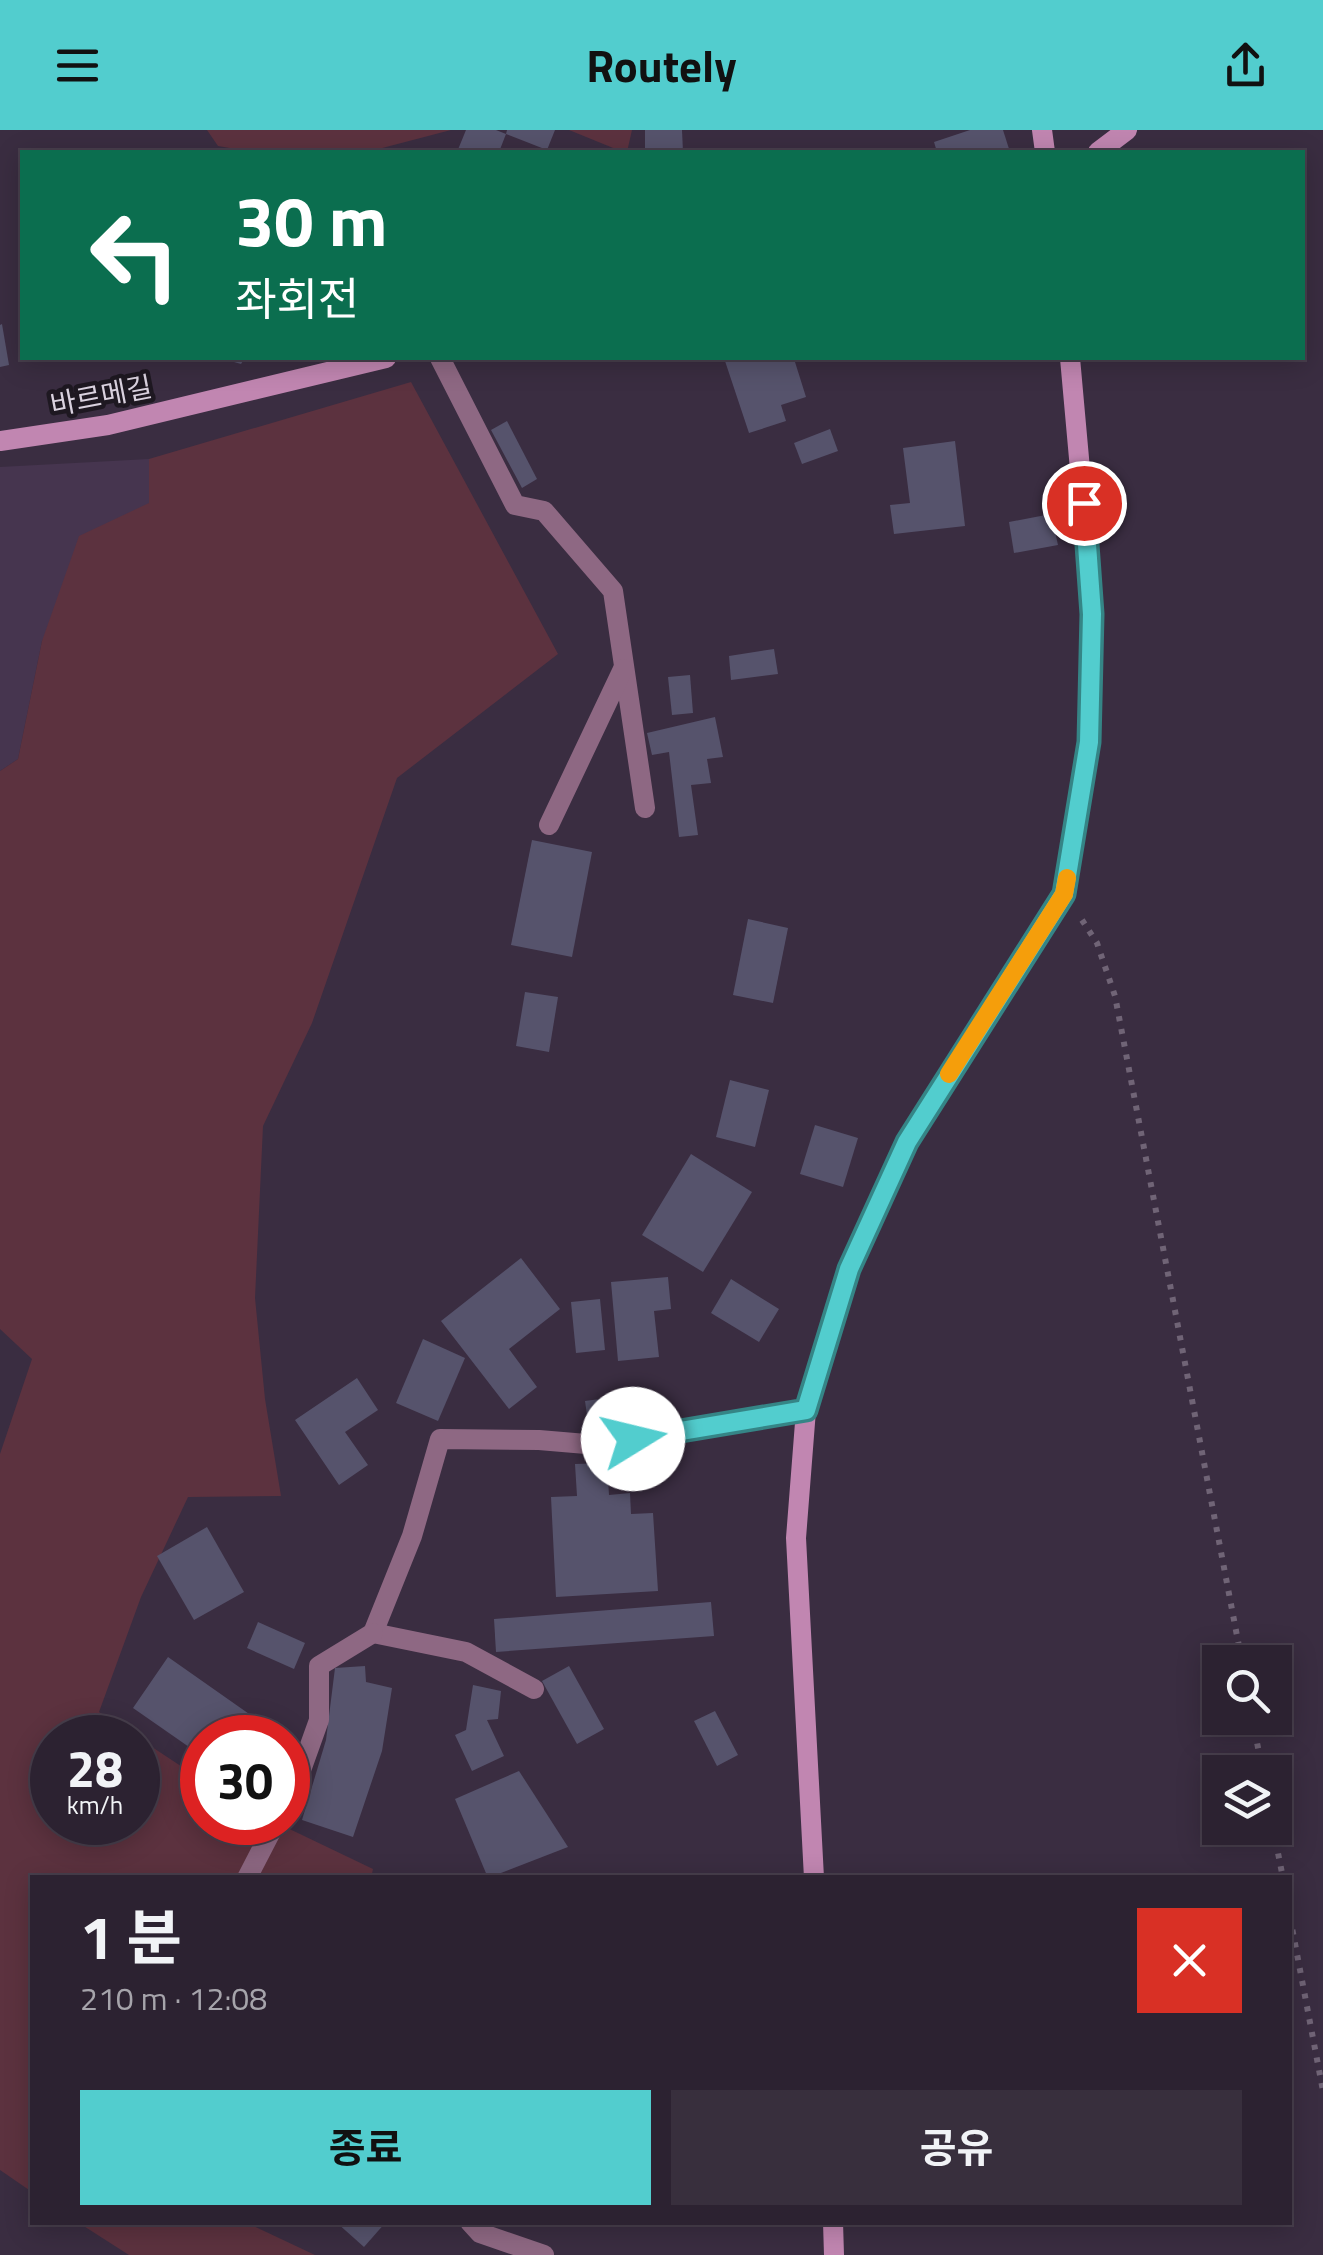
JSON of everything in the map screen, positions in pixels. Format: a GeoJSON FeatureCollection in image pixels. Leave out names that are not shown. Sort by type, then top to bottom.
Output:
{"type":"FeatureCollection","features":[{"type":"Feature","properties":{"kind":"street"},"geometry":{"type":"LineString","coordinates":[[1101,150],[1128,130]]}},
{"type":"Feature","properties":{"kind":"street","name":"바르메길"},"geometry":{"type":"LineString","coordinates":[[0,440],[108,425],[378,360]]}},
{"type":"Feature","properties":{"kind":"street"},"geometry":{"type":"LineString","coordinates":[[441,360],[515,505],[544,511],[613,591],[645,808]]}},
{"type":"Feature","properties":{"kind":"street"},"geometry":{"type":"LineString","coordinates":[[814,1875],[796,1538],[806,1410],[849,1269],[907,1142],[1064,894],[1089,742],[1092,614],[1070,360]]}},
{"type":"Feature","properties":{"kind":"street"},"geometry":{"type":"LineString","coordinates":[[549,825],[624,668]]}},
{"type":"Feature","properties":{"kind":"street"},"geometry":{"type":"LineString","coordinates":[[310,1748],[320,1720],[320,1666],[373,1633],[412,1536],[440,1440],[539,1440],[598,1445],[806,1410]]}},
{"type":"Feature","properties":{"kind":"street"},"geometry":{"type":"LineString","coordinates":[[373,1633],[466,1652],[534,1688]]}},
{"type":"Feature","properties":{"kind":"street"},"geometry":{"type":"LineString","coordinates":[[249,1875],[264,1845]]}},
{"type":"Feature","properties":{"kind":"street"},"geometry":{"type":"LineString","coordinates":[[473,2225],[480,2233],[544,2255]]}},
{"type":"Feature","properties":{"kind":"street"},"geometry":{"type":"LineString","coordinates":[[833,2225],[834,2255]]}},
{"type":"Feature","properties":{"kind":"path"},"geometry":{"type":"LineString","coordinates":[[1064,894],[1096,942],[1116,996],[1239,1645]]}},
{"type":"Feature","properties":{"kind":"path"},"geometry":{"type":"LineString","coordinates":[[1276,1845],[1281,1875]]}},
{"type":"Feature","properties":{"kind":"path"},"geometry":{"type":"LineString","coordinates":[[1292,1928],[1323,2091]]}},
{"type":"Feature","properties":{"kind":"shaded area"},"geometry":{"type":"Polygon","coordinates":[[[207,130],[451,130],[375,150],[241,150],[218,146],[207,130]]]}},
{"type":"Feature","properties":{"kind":"shaded area"},"geometry":{"type":"Polygon","coordinates":[[[569,130],[632,130],[627,150],[618,150],[569,130]]]}},
{"type":"Feature","properties":{"kind":"shaded area"},"geometry":{"type":"Polygon","coordinates":[[[411,382],[558,654],[397,778],[312,1023],[263,1126],[255,1298],[265,1399],[281,1496],[188,1497],[141,1597],[99,1712],[104,1715],[30,1715],[30,1845],[160,1845],[160,1752],[180,1765],[180,1845],[310,1845],[310,1839],[373,1869],[372,1875],[30,1875],[30,2191],[0,2170],[0,1454],[32,1359],[0,1329],[0,771],[18,759],[42,641],[79,536],[149,503],[149,459],[411,382]]]}},
{"type":"Feature","properties":{"kind":"shaded area"},"geometry":{"type":"Polygon","coordinates":[[[149,459],[149,503],[42,641],[18,759],[0,771],[0,467],[149,459]]]}},
{"type":"Feature","properties":{"kind":"shaded area"},"geometry":{"type":"Polygon","coordinates":[[[82,2225],[251,2225],[315,2255],[129,2255],[82,2225]]]}},
{"type":"Feature","properties":{"kind":"building"},"geometry":{"type":"Polygon","coordinates":[[[466,130],[506,134],[500,150],[458,150],[466,130]]]}},
{"type":"Feature","properties":{"kind":"building"},"geometry":{"type":"Polygon","coordinates":[[[507,130],[555,130],[547,150],[506,134],[507,130]]]}},
{"type":"Feature","properties":{"kind":"building"},"geometry":{"type":"Polygon","coordinates":[[[645,130],[682,130],[683,150],[645,150],[645,130]]]}},
{"type":"Feature","properties":{"kind":"building"},"geometry":{"type":"Polygon","coordinates":[[[970,130],[1003,130],[1009,150],[936,150],[934,142],[970,130]]]}},
{"type":"Feature","properties":{"kind":"building"},"geometry":{"type":"Polygon","coordinates":[[[0,325],[9,365],[0,367],[0,325]]]}},
{"type":"Feature","properties":{"kind":"building"},"geometry":{"type":"Polygon","coordinates":[[[725,360],[801,360],[795,362],[806,397],[781,405],[786,421],[749,433],[725,360]]]}},
{"type":"Feature","properties":{"kind":"building"},"geometry":{"type":"Polygon","coordinates":[[[507,421],[537,479],[522,488],[491,430],[507,421]]]}},
{"type":"Feature","properties":{"kind":"building"},"geometry":{"type":"Polygon","coordinates":[[[830,429],[838,451],[802,464],[794,443],[830,429]]]}},
{"type":"Feature","properties":{"kind":"building"},"geometry":{"type":"Polygon","coordinates":[[[955,441],[965,526],[894,534],[890,505],[910,503],[903,448],[955,441]]]}},
{"type":"Feature","properties":{"kind":"building"},"geometry":{"type":"Polygon","coordinates":[[[1051,514],[1058,545],[1014,553],[1009,522],[1051,514]]]}},
{"type":"Feature","properties":{"kind":"building"},"geometry":{"type":"Polygon","coordinates":[[[774,649],[778,674],[731,680],[729,656],[774,649]]]}},
{"type":"Feature","properties":{"kind":"building"},"geometry":{"type":"Polygon","coordinates":[[[690,675],[693,713],[672,715],[668,677],[690,675]]]}},
{"type":"Feature","properties":{"kind":"building"},"geometry":{"type":"Polygon","coordinates":[[[715,717],[723,757],[707,759],[711,783],[691,785],[698,835],[679,837],[669,752],[652,755],[647,733],[715,717]]]}},
{"type":"Feature","properties":{"kind":"building"},"geometry":{"type":"Polygon","coordinates":[[[532,840],[592,852],[572,957],[511,945],[532,840]]]}},
{"type":"Feature","properties":{"kind":"building"},"geometry":{"type":"Polygon","coordinates":[[[748,919],[788,928],[773,1003],[733,995],[748,919]]]}},
{"type":"Feature","properties":{"kind":"building"},"geometry":{"type":"Polygon","coordinates":[[[525,992],[558,997],[549,1052],[516,1046],[525,992]]]}},
{"type":"Feature","properties":{"kind":"building"},"geometry":{"type":"Polygon","coordinates":[[[730,1080],[769,1090],[755,1147],[716,1137],[730,1080]]]}},
{"type":"Feature","properties":{"kind":"building"},"geometry":{"type":"Polygon","coordinates":[[[815,1125],[858,1138],[843,1187],[800,1174],[815,1125]]]}},
{"type":"Feature","properties":{"kind":"building"},"geometry":{"type":"Polygon","coordinates":[[[691,1154],[752,1192],[703,1272],[642,1235],[691,1154]]]}},
{"type":"Feature","properties":{"kind":"building"},"geometry":{"type":"Polygon","coordinates":[[[521,1258],[560,1309],[509,1349],[537,1387],[509,1409],[441,1321],[521,1258]]]}},
{"type":"Feature","properties":{"kind":"building"},"geometry":{"type":"Polygon","coordinates":[[[668,1277],[671,1309],[654,1311],[659,1357],[618,1361],[611,1282],[668,1277]]]}},
{"type":"Feature","properties":{"kind":"building"},"geometry":{"type":"Polygon","coordinates":[[[731,1279],[779,1309],[759,1342],[711,1313],[731,1279]]]}},
{"type":"Feature","properties":{"kind":"building"},"geometry":{"type":"Polygon","coordinates":[[[600,1299],[605,1350],[576,1353],[571,1302],[600,1299]]]}},
{"type":"Feature","properties":{"kind":"building"},"geometry":{"type":"Polygon","coordinates":[[[423,1339],[465,1358],[438,1421],[396,1403],[423,1339]]]}},
{"type":"Feature","properties":{"kind":"building"},"geometry":{"type":"Polygon","coordinates":[[[357,1378],[378,1410],[345,1432],[368,1465],[339,1485],[295,1420],[357,1378]]]}},
{"type":"Feature","properties":{"kind":"building"},"geometry":{"type":"Polygon","coordinates":[[[637,1394],[641,1423],[589,1429],[585,1401],[637,1394]]]}},
{"type":"Feature","properties":{"kind":"building"},"geometry":{"type":"Polygon","coordinates":[[[607,1463],[609,1495],[630,1493],[631,1514],[653,1513],[658,1591],[556,1597],[551,1497],[577,1496],[575,1464],[607,1463]]]}},
{"type":"Feature","properties":{"kind":"building"},"geometry":{"type":"Polygon","coordinates":[[[207,1527],[244,1592],[194,1620],[157,1556],[207,1527]]]}},
{"type":"Feature","properties":{"kind":"building"},"geometry":{"type":"Polygon","coordinates":[[[711,1602],[714,1636],[496,1652],[494,1619],[711,1602]]]}},
{"type":"Feature","properties":{"kind":"building"},"geometry":{"type":"Polygon","coordinates":[[[258,1622],[305,1643],[294,1669],[247,1648],[258,1622]]]}},
{"type":"Feature","properties":{"kind":"building"},"geometry":{"type":"Polygon","coordinates":[[[168,1657],[251,1715],[180,1715],[180,1741],[160,1727],[160,1715],[143,1715],[133,1708],[168,1657]]]}},
{"type":"Feature","properties":{"kind":"building"},"geometry":{"type":"Polygon","coordinates":[[[365,1666],[366,1682],[392,1688],[382,1751],[353,1837],[310,1823],[310,1793],[326,1740],[335,1668],[365,1666]]]}},
{"type":"Feature","properties":{"kind":"building"},"geometry":{"type":"Polygon","coordinates":[[[569,1666],[604,1729],[577,1744],[542,1681],[569,1666]]]}},
{"type":"Feature","properties":{"kind":"building"},"geometry":{"type":"Polygon","coordinates":[[[473,1685],[501,1691],[498,1719],[487,1720],[504,1756],[472,1771],[455,1735],[466,1730],[473,1685]]]}},
{"type":"Feature","properties":{"kind":"building"},"geometry":{"type":"Polygon","coordinates":[[[715,1711],[738,1755],[717,1766],[694,1721],[715,1711]]]}},
{"type":"Feature","properties":{"kind":"building"},"geometry":{"type":"Polygon","coordinates":[[[519,1771],[568,1847],[487,1875],[455,1799],[519,1771]]]}},
{"type":"Feature","properties":{"kind":"building"},"geometry":{"type":"Polygon","coordinates":[[[339,2225],[383,2225],[364,2247],[339,2225]]]}},
{"type":"Feature","properties":{"kind":"slow traffic"},"geometry":{"type":"LineString","coordinates":[[949,1074],[1064,894],[1067,878]]}},
{"type":"Feature","properties":{"kind":"route"},"geometry":{"type":"LineString","coordinates":[[633,1439],[806,1410],[849,1269],[907,1142],[1064,894],[1089,742],[1092,614],[1084,503]]}}]}
